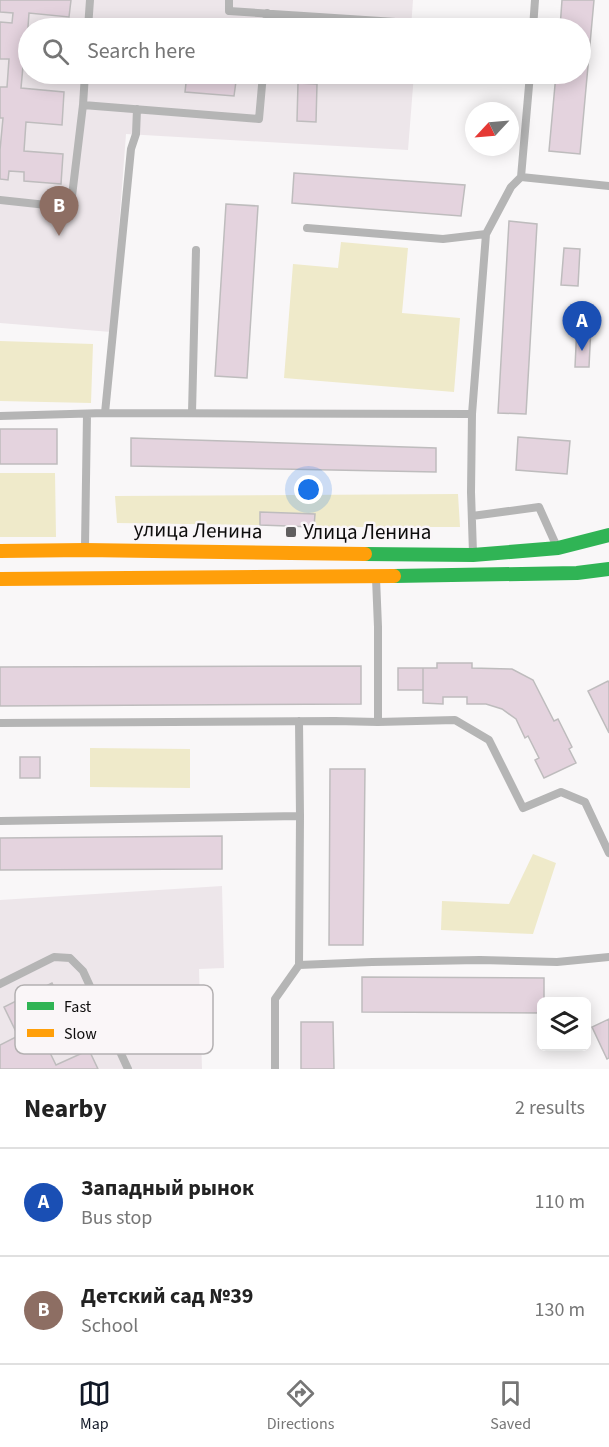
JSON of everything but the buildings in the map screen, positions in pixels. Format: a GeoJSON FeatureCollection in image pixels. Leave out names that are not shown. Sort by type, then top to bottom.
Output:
{"type":"FeatureCollection","features":[{"type":"Feature","properties":{"kind":"main road","name":"улица Ленина"},"geometry":{"type":"LineString","coordinates":[[0,551],[473,555],[558,548],[609,535]]}},
{"type":"Feature","properties":{"kind":"main road"},"geometry":{"type":"LineString","coordinates":[[0,579],[577,573],[609,569]]}},
{"type":"Feature","properties":{"kind":"lane"},"geometry":{"type":"LineString","coordinates":[[89,18],[90,0]]}},
{"type":"Feature","properties":{"kind":"lane"},"geometry":{"type":"LineString","coordinates":[[229,0],[229,10],[339,18]]}},
{"type":"Feature","properties":{"kind":"lane"},"geometry":{"type":"LineString","coordinates":[[534,18],[536,0]]}},
{"type":"Feature","properties":{"kind":"lane"},"geometry":{"type":"LineString","coordinates":[[267,13],[267,18]]}},
{"type":"Feature","properties":{"kind":"lane"},"geometry":{"type":"LineString","coordinates":[[0,200],[56,206],[67,202],[72,196],[84,84]]}},
{"type":"Feature","properties":{"kind":"lane"},"geometry":{"type":"LineString","coordinates":[[82,105],[259,118],[262,84]]}},
{"type":"Feature","properties":{"kind":"lane"},"geometry":{"type":"LineString","coordinates":[[473,555],[471,414],[486,234],[511,187],[521,177],[529,84]]}},
{"type":"Feature","properties":{"kind":"lane"},"geometry":{"type":"LineString","coordinates":[[105,413],[131,148],[136,134],[138,109]]}},
{"type":"Feature","properties":{"kind":"lane"},"geometry":{"type":"LineString","coordinates":[[521,177],[609,186]]}},
{"type":"Feature","properties":{"kind":"lane"},"geometry":{"type":"LineString","coordinates":[[307,228],[442,239],[486,234]]}},
{"type":"Feature","properties":{"kind":"lane"},"geometry":{"type":"LineString","coordinates":[[192,413],[196,250]]}},
{"type":"Feature","properties":{"kind":"lane"},"geometry":{"type":"LineString","coordinates":[[0,416],[105,413],[471,414]]}},
{"type":"Feature","properties":{"kind":"lane"},"geometry":{"type":"LineString","coordinates":[[85,550],[87,414]]}},
{"type":"Feature","properties":{"kind":"lane"},"geometry":{"type":"LineString","coordinates":[[472,516],[539,507],[558,548]]}},
{"type":"Feature","properties":{"kind":"lane"},"geometry":{"type":"LineString","coordinates":[[376,576],[378,722]]}},
{"type":"Feature","properties":{"kind":"lane"},"geometry":{"type":"LineString","coordinates":[[0,723],[455,720],[489,740],[523,808],[561,792],[585,802],[609,853]]}},
{"type":"Feature","properties":{"kind":"lane"},"geometry":{"type":"LineString","coordinates":[[275,1069],[276,999],[299,965],[299,721]]}},
{"type":"Feature","properties":{"kind":"lane"},"geometry":{"type":"LineString","coordinates":[[0,821],[300,816]]}},
{"type":"Feature","properties":{"kind":"lane"},"geometry":{"type":"LineString","coordinates":[[0,984],[54,957],[70,958],[83,971],[89,985]]}},
{"type":"Feature","properties":{"kind":"lane"},"geometry":{"type":"LineString","coordinates":[[299,965],[480,960],[557,962],[609,957]]}},
{"type":"Feature","properties":{"kind":"lane"},"geometry":{"type":"LineString","coordinates":[[121,1054],[128,1069]]}},
{"type":"Feature","properties":{"kind":"shaded area"},"geometry":{"type":"Polygon","coordinates":[[[0,0],[413,0],[412,18],[18,18],[18,84],[413,84],[408,150],[126,134],[111,332],[0,323],[0,0]]]}},
{"type":"Feature","properties":{"kind":"shaded area"},"geometry":{"type":"Polygon","coordinates":[[[341,242],[408,248],[402,313],[460,318],[454,392],[284,378],[293,264],[338,268],[341,242]]]}},
{"type":"Feature","properties":{"kind":"shaded area"},"geometry":{"type":"Polygon","coordinates":[[[0,341],[93,344],[91,403],[0,401],[0,341]]]}},
{"type":"Feature","properties":{"kind":"shaded area"},"geometry":{"type":"Polygon","coordinates":[[[0,473],[55,473],[56,537],[0,537],[0,473]]]}},
{"type":"Feature","properties":{"kind":"shaded area"},"geometry":{"type":"Polygon","coordinates":[[[458,494],[460,527],[314,527],[314,514],[260,512],[260,525],[117,523],[115,496],[458,494]]]}},
{"type":"Feature","properties":{"kind":"shaded area"},"geometry":{"type":"Polygon","coordinates":[[[90,748],[190,749],[190,788],[90,787],[90,748]]]}},
{"type":"Feature","properties":{"kind":"shaded area"},"geometry":{"type":"Polygon","coordinates":[[[533,854],[556,863],[533,934],[441,930],[442,901],[509,904],[533,854]]]}},
{"type":"Feature","properties":{"kind":"shaded area"},"geometry":{"type":"Polygon","coordinates":[[[222,886],[224,968],[199,969],[199,985],[15,985],[15,1054],[202,1054],[202,1069],[0,1069],[0,900],[222,886]]]}},
{"type":"Feature","properties":{"kind":"traffic: fast"},"geometry":{"type":"LineString","coordinates":[[365,554],[473,555],[558,548],[609,535]]}},
{"type":"Feature","properties":{"kind":"traffic: fast"},"geometry":{"type":"LineString","coordinates":[[394,576],[577,573],[609,569]]}},
{"type":"Feature","properties":{"kind":"traffic: slow"},"geometry":{"type":"LineString","coordinates":[[0,551],[365,554]]}},
{"type":"Feature","properties":{"kind":"traffic: slow"},"geometry":{"type":"LineString","coordinates":[[0,579],[394,576]]}},
{"type":"Feature","properties":{"kind":"place","name":"Детский сад №39"},"geometry":{"type":"Point","coordinates":[59,236]}},
{"type":"Feature","properties":{"kind":"place","name":"Западный рынок"},"geometry":{"type":"Point","coordinates":[582,351]}},
{"type":"Feature","properties":{"kind":"place","name":"Улица Ленина"},"geometry":{"type":"Point","coordinates":[291,532]}}]}
